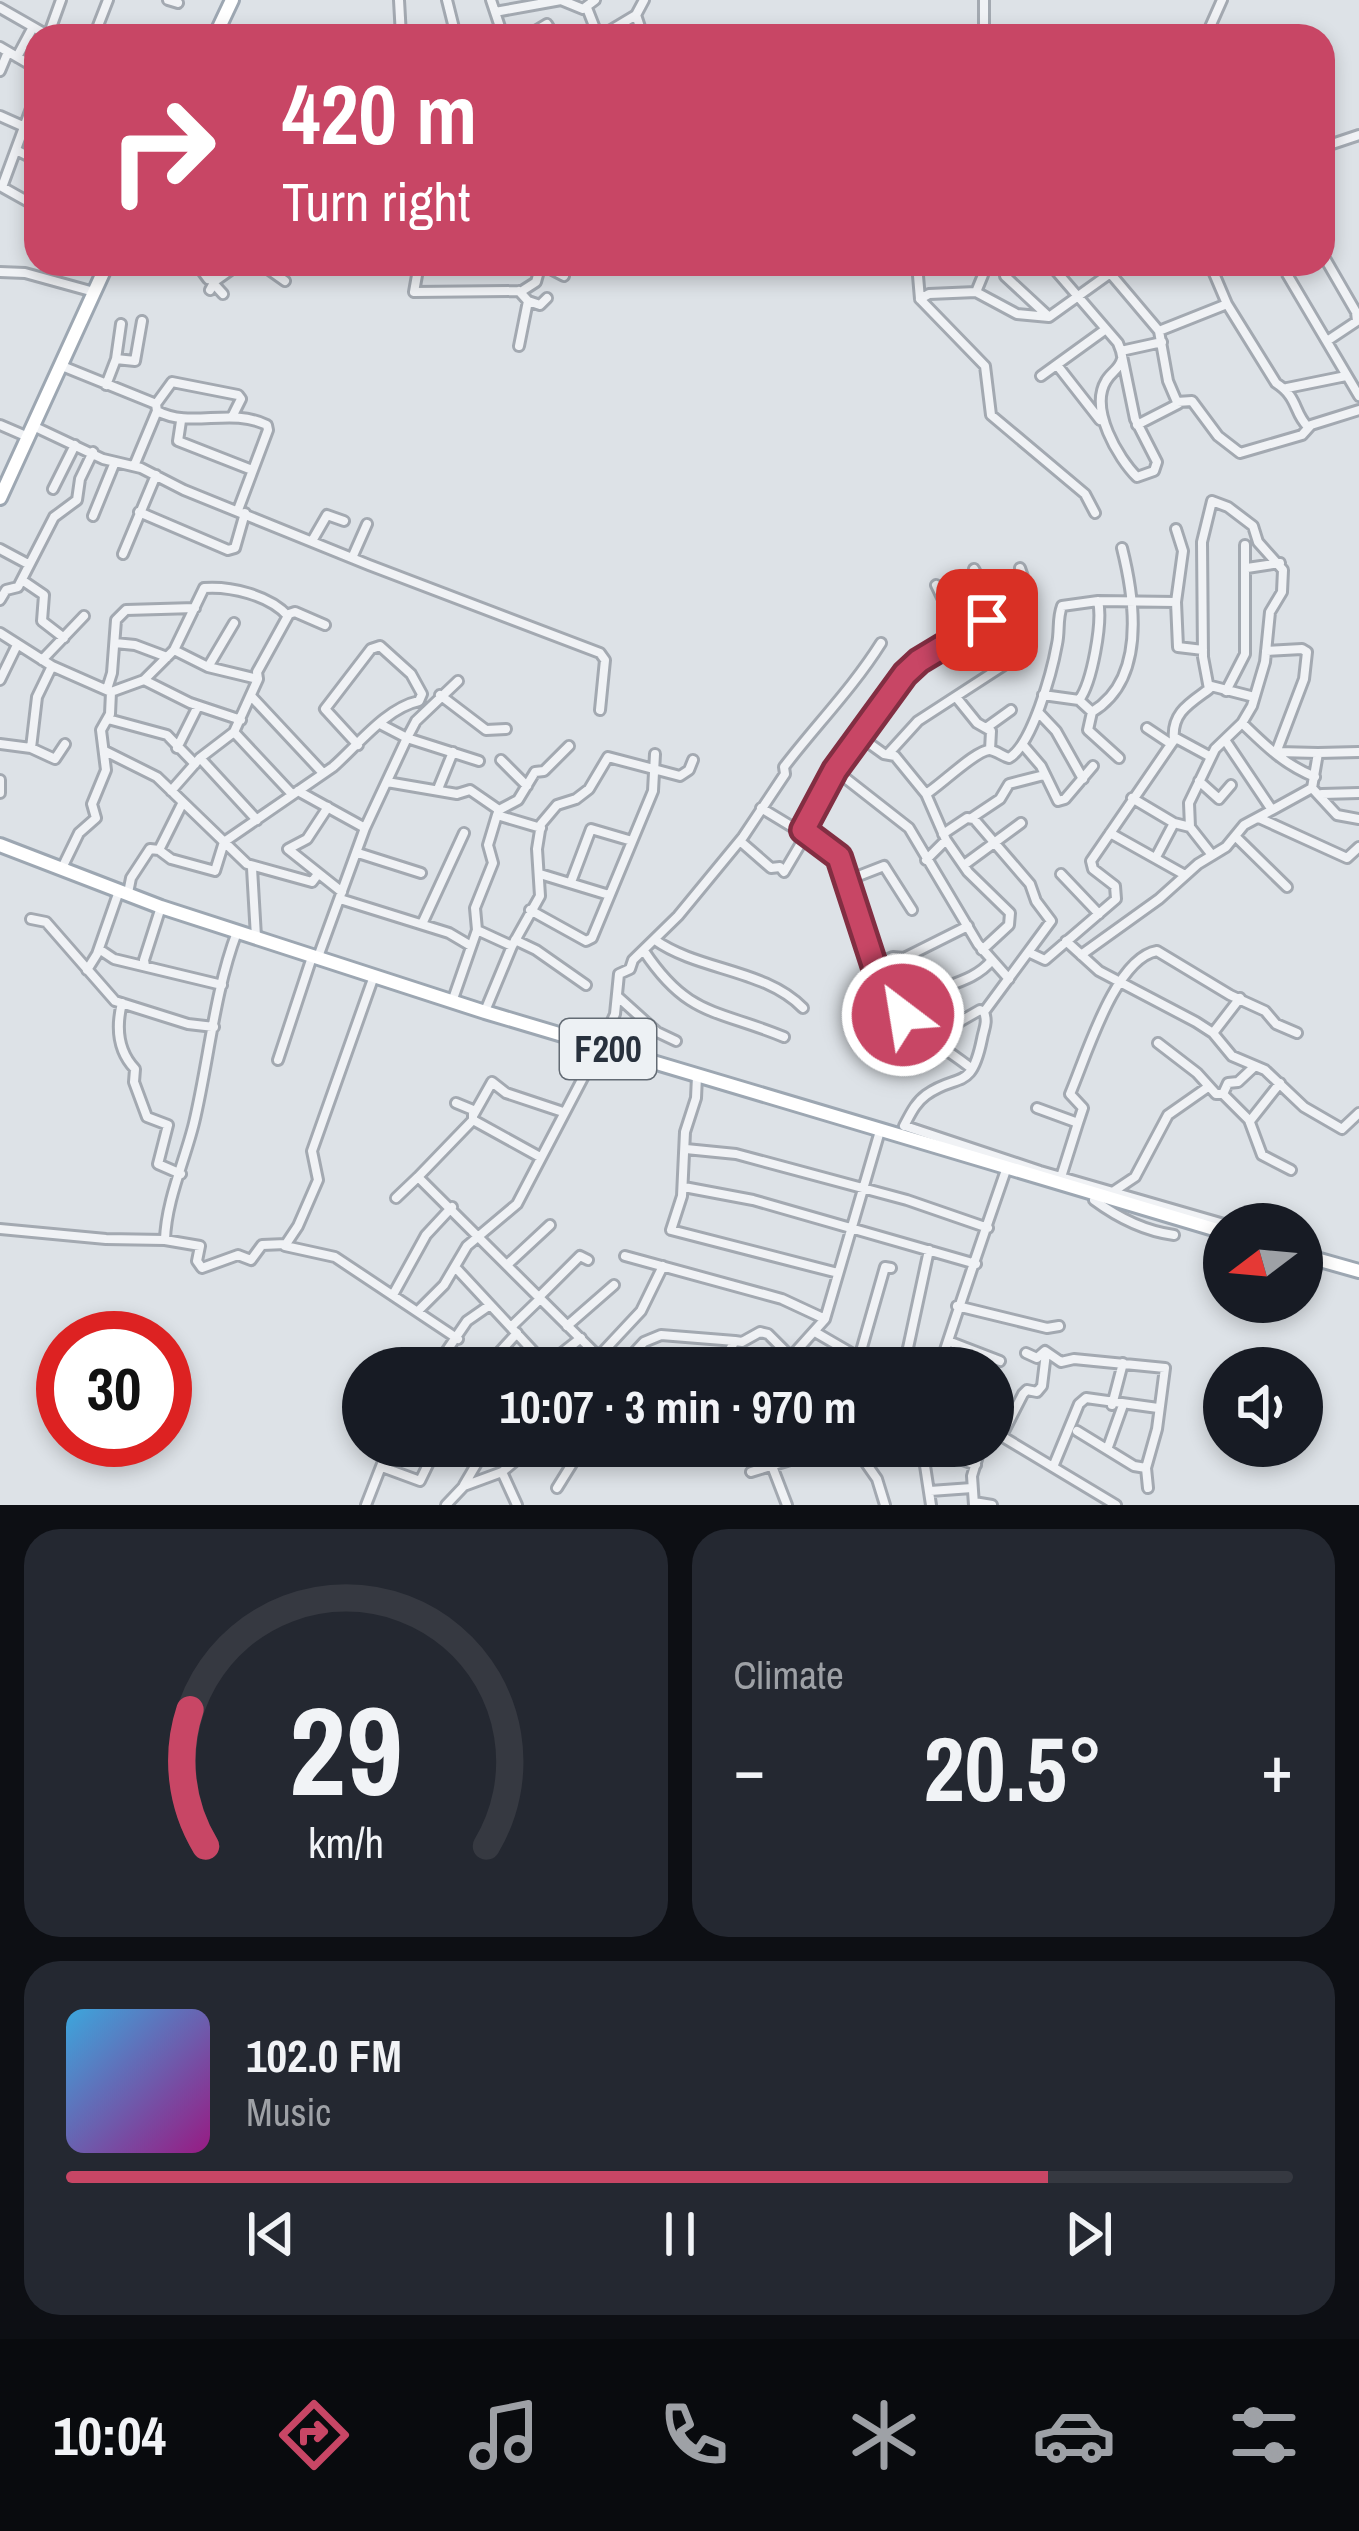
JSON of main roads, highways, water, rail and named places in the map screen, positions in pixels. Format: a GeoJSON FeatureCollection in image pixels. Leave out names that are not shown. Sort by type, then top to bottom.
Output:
{"type":"FeatureCollection","features":[{"type":"Feature","properties":{"kind":"main road"},"geometry":{"type":"LineString","coordinates":[[0,498],[102,276]]}},
{"type":"Feature","properties":{"kind":"main road","name":"F200"},"geometry":{"type":"LineString","coordinates":[[0,844],[161,907],[485,1012],[880,1131],[900,1130],[1006,1170],[1060,1180],[1203,1222]]}},
{"type":"Feature","properties":{"kind":"main road"},"geometry":{"type":"LineString","coordinates":[[1323,1261],[1359,1271]]}}]}
